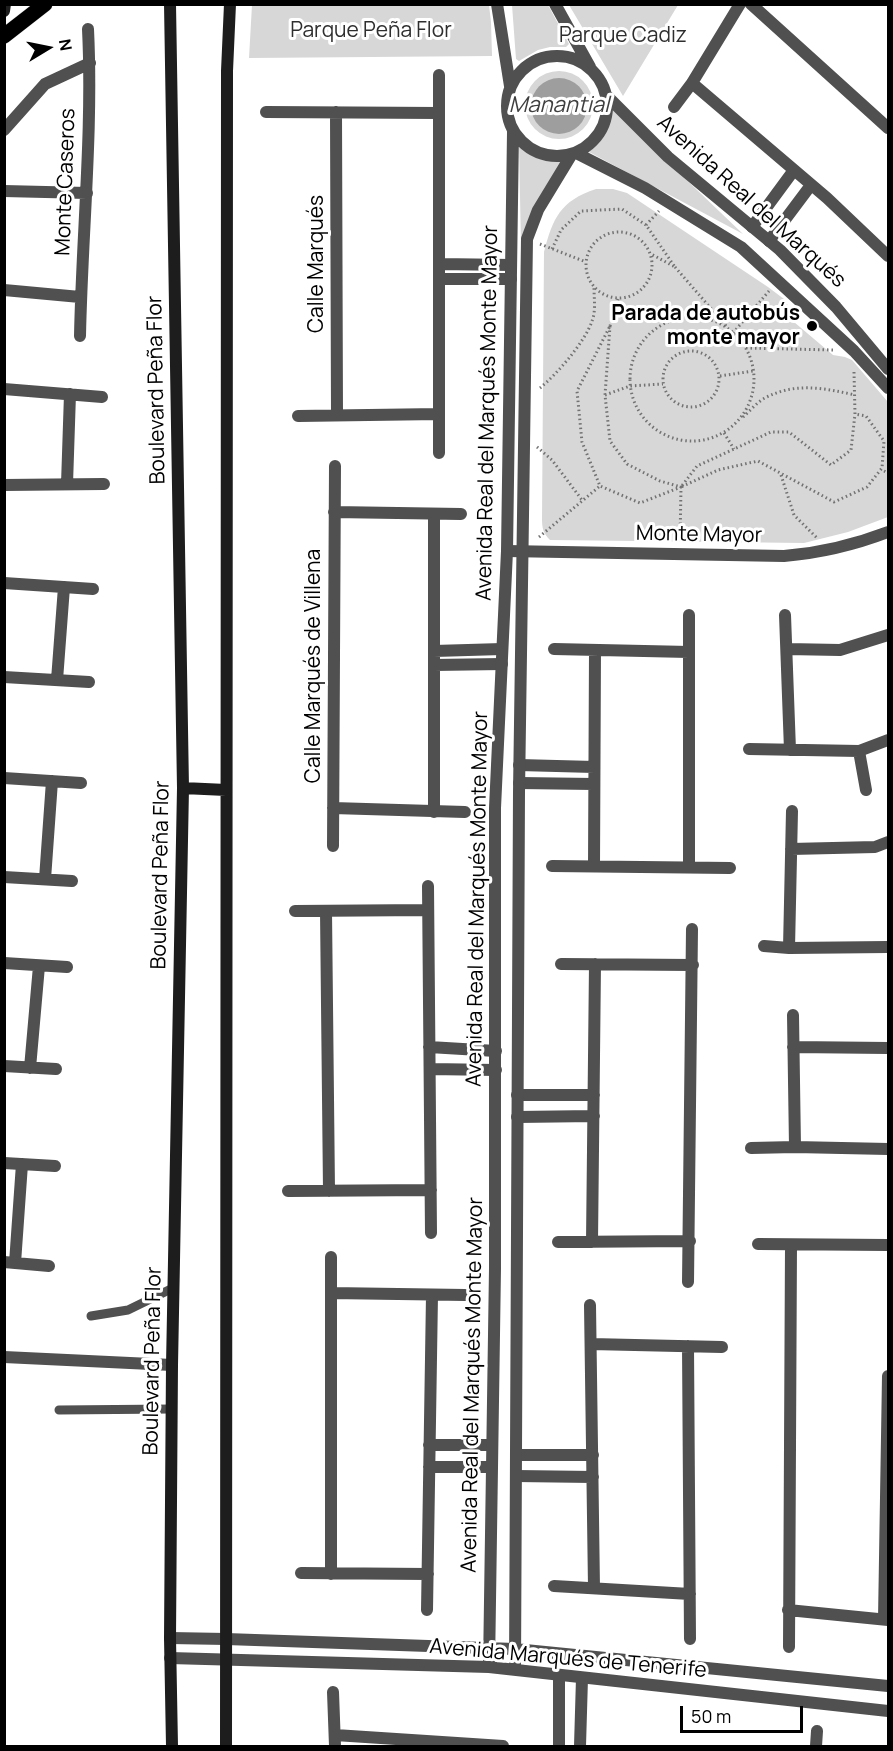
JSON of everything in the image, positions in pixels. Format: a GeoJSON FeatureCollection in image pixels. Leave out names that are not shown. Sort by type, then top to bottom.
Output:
{"type":"FeatureCollection","features":[{"type":"Feature","properties":{"kind":"main road"},"geometry":{"type":"LineString","coordinates":[[4,11],[5,4]]}},
{"type":"Feature","properties":{"kind":"main road"},"geometry":{"type":"LineString","coordinates":[[4,36],[45,4]]}},
{"type":"Feature","properties":{"kind":"main road","name":"Boulevard Peña Flor"},"geometry":{"type":"LineString","coordinates":[[170,4],[183,788],[172,1365],[170,1638],[172,1746]]}},
{"type":"Feature","properties":{"kind":"main road"},"geometry":{"type":"LineString","coordinates":[[226,1746],[227,71],[230,4]]}},
{"type":"Feature","properties":{"kind":"main road"},"geometry":{"type":"LineString","coordinates":[[183,788],[226,790]]}},
{"type":"Feature","properties":{"kind":"street"},"geometry":{"type":"LineString","coordinates":[[497,4],[510,86],[507,117],[513,132],[522,143],[534,151],[548,156],[562,157],[588,146],[598,136],[607,109],[606,95],[600,80],[590,68],[555,4]]}},
{"type":"Feature","properties":{"kind":"street"},"geometry":{"type":"LineString","coordinates":[[674,107],[692,83],[740,4]]}},
{"type":"Feature","properties":{"kind":"street"},"geometry":{"type":"LineString","coordinates":[[751,4],[888,128]]}},
{"type":"Feature","properties":{"kind":"street","name":"Monte Caseros"},"geometry":{"type":"LineString","coordinates":[[80,336],[87,193],[90,63],[88,29]]}},
{"type":"Feature","properties":{"kind":"street"},"geometry":{"type":"LineString","coordinates":[[510,86],[519,72],[531,62],[546,56],[562,55],[590,68]]}},
{"type":"Feature","properties":{"kind":"street"},"geometry":{"type":"LineString","coordinates":[[4,130],[45,84],[90,63]]}},
{"type":"Feature","properties":{"kind":"street"},"geometry":{"type":"LineString","coordinates":[[439,75],[439,453]]}},
{"type":"Feature","properties":{"kind":"street"},"geometry":{"type":"LineString","coordinates":[[692,83],[812,185],[888,256]]}},
{"type":"Feature","properties":{"kind":"street","name":"Avenida Real del Marqués"},"geometry":{"type":"LineString","coordinates":[[606,95],[668,158],[769,241],[836,307],[888,369]]}},
{"type":"Feature","properties":{"kind":"street"},"geometry":{"type":"LineString","coordinates":[[266,112],[439,113]]}},
{"type":"Feature","properties":{"kind":"street","name":"Calle Marqués"},"geometry":{"type":"LineString","coordinates":[[336,112],[337,415]]}},
{"type":"Feature","properties":{"kind":"street","name":"Avenida Real del Marqués Monte Mayor"},"geometry":{"type":"LineString","coordinates":[[489,1667],[495,1268],[495,808],[507,551],[513,132]]}},
{"type":"Feature","properties":{"kind":"street","name":"Avenida Real del Marqués"},"geometry":{"type":"LineString","coordinates":[[574,153],[645,188],[741,247],[854,351],[888,388]]}},
{"type":"Feature","properties":{"kind":"street","name":"Avenida Real del Marqués Monte Mayor"},"geometry":{"type":"LineString","coordinates":[[515,1670],[519,765],[527,239],[538,210],[574,153]]}},
{"type":"Feature","properties":{"kind":"street"},"geometry":{"type":"LineString","coordinates":[[752,227],[794,170]]}},
{"type":"Feature","properties":{"kind":"street"},"geometry":{"type":"LineString","coordinates":[[769,241],[812,185]]}},
{"type":"Feature","properties":{"kind":"street"},"geometry":{"type":"LineString","coordinates":[[4,191],[87,193]]}},
{"type":"Feature","properties":{"kind":"street"},"geometry":{"type":"LineString","coordinates":[[439,264],[511,265]]}},
{"type":"Feature","properties":{"kind":"street"},"geometry":{"type":"LineString","coordinates":[[439,279],[511,279]]}},
{"type":"Feature","properties":{"kind":"street"},"geometry":{"type":"LineString","coordinates":[[4,290],[81,297]]}},
{"type":"Feature","properties":{"kind":"street"},"geometry":{"type":"LineString","coordinates":[[4,389],[102,396]]}},
{"type":"Feature","properties":{"kind":"street"},"geometry":{"type":"LineString","coordinates":[[67,484],[70,394]]}},
{"type":"Feature","properties":{"kind":"street"},"geometry":{"type":"LineString","coordinates":[[298,416],[439,414]]}},
{"type":"Feature","properties":{"kind":"street","name":"Calle Marqués de Villena"},"geometry":{"type":"LineString","coordinates":[[334,466],[333,808],[465,812]]}},
{"type":"Feature","properties":{"kind":"street"},"geometry":{"type":"LineString","coordinates":[[4,485],[104,484]]}},
{"type":"Feature","properties":{"kind":"street"},"geometry":{"type":"LineString","coordinates":[[334,512],[461,514]]}},
{"type":"Feature","properties":{"kind":"street"},"geometry":{"type":"LineString","coordinates":[[434,514],[434,812]]}},
{"type":"Feature","properties":{"kind":"street","name":"Monte Mayor"},"geometry":{"type":"LineString","coordinates":[[507,551],[784,556],[812,554],[834,549],[888,532]]}},
{"type":"Feature","properties":{"kind":"street"},"geometry":{"type":"LineString","coordinates":[[4,583],[93,589]]}},
{"type":"Feature","properties":{"kind":"street"},"geometry":{"type":"LineString","coordinates":[[57,680],[64,587]]}},
{"type":"Feature","properties":{"kind":"street"},"geometry":{"type":"LineString","coordinates":[[689,615],[689,867]]}},
{"type":"Feature","properties":{"kind":"street"},"geometry":{"type":"LineString","coordinates":[[785,615],[790,750]]}},
{"type":"Feature","properties":{"kind":"street"},"geometry":{"type":"LineString","coordinates":[[787,649],[840,650],[888,635]]}},
{"type":"Feature","properties":{"kind":"street"},"geometry":{"type":"LineString","coordinates":[[434,651],[502,649]]}},
{"type":"Feature","properties":{"kind":"street"},"geometry":{"type":"LineString","coordinates":[[554,649],[689,652]]}},
{"type":"Feature","properties":{"kind":"street"},"geometry":{"type":"LineString","coordinates":[[594,866],[595,650]]}},
{"type":"Feature","properties":{"kind":"street"},"geometry":{"type":"LineString","coordinates":[[434,665],[502,664]]}},
{"type":"Feature","properties":{"kind":"street"},"geometry":{"type":"LineString","coordinates":[[4,677],[89,682]]}},
{"type":"Feature","properties":{"kind":"street"},"geometry":{"type":"LineString","coordinates":[[749,749],[859,751],[888,740]]}},
{"type":"Feature","properties":{"kind":"street"},"geometry":{"type":"LineString","coordinates":[[859,751],[866,790]]}},
{"type":"Feature","properties":{"kind":"street"},"geometry":{"type":"LineString","coordinates":[[519,765],[594,767]]}},
{"type":"Feature","properties":{"kind":"street"},"geometry":{"type":"LineString","coordinates":[[4,778],[81,783]]}},
{"type":"Feature","properties":{"kind":"street"},"geometry":{"type":"LineString","coordinates":[[45,879],[52,781]]}},
{"type":"Feature","properties":{"kind":"street"},"geometry":{"type":"LineString","coordinates":[[519,783],[594,784]]}},
{"type":"Feature","properties":{"kind":"street"},"geometry":{"type":"LineString","coordinates":[[333,808],[333,846]]}},
{"type":"Feature","properties":{"kind":"street"},"geometry":{"type":"LineString","coordinates":[[789,948],[792,811]]}},
{"type":"Feature","properties":{"kind":"street"},"geometry":{"type":"LineString","coordinates":[[791,849],[875,847],[888,842]]}},
{"type":"Feature","properties":{"kind":"street"},"geometry":{"type":"LineString","coordinates":[[552,866],[730,868]]}},
{"type":"Feature","properties":{"kind":"street"},"geometry":{"type":"LineString","coordinates":[[4,877],[72,881]]}},
{"type":"Feature","properties":{"kind":"street"},"geometry":{"type":"LineString","coordinates":[[428,886],[431,1233]]}},
{"type":"Feature","properties":{"kind":"street"},"geometry":{"type":"LineString","coordinates":[[295,911],[428,910]]}},
{"type":"Feature","properties":{"kind":"street"},"geometry":{"type":"LineString","coordinates":[[326,911],[329,1191]]}},
{"type":"Feature","properties":{"kind":"street"},"geometry":{"type":"LineString","coordinates":[[688,1282],[692,929]]}},
{"type":"Feature","properties":{"kind":"street"},"geometry":{"type":"LineString","coordinates":[[764,946],[888,947]]}},
{"type":"Feature","properties":{"kind":"street"},"geometry":{"type":"LineString","coordinates":[[4,963],[67,968]]}},
{"type":"Feature","properties":{"kind":"street"},"geometry":{"type":"LineString","coordinates":[[561,964],[693,965]]}},
{"type":"Feature","properties":{"kind":"street"},"geometry":{"type":"LineString","coordinates":[[592,1242],[595,964]]}},
{"type":"Feature","properties":{"kind":"street"},"geometry":{"type":"LineString","coordinates":[[30,1068],[39,966]]}},
{"type":"Feature","properties":{"kind":"street"},"geometry":{"type":"LineString","coordinates":[[793,1015],[795,1146]]}},
{"type":"Feature","properties":{"kind":"street"},"geometry":{"type":"LineString","coordinates":[[429,1047],[496,1051]]}},
{"type":"Feature","properties":{"kind":"street"},"geometry":{"type":"LineString","coordinates":[[793,1047],[888,1048]]}},
{"type":"Feature","properties":{"kind":"street"},"geometry":{"type":"LineString","coordinates":[[4,1066],[56,1070]]}},
{"type":"Feature","properties":{"kind":"street"},"geometry":{"type":"LineString","coordinates":[[430,1069],[496,1070]]}},
{"type":"Feature","properties":{"kind":"street"},"geometry":{"type":"LineString","coordinates":[[518,1095],[594,1095]]}},
{"type":"Feature","properties":{"kind":"street"},"geometry":{"type":"LineString","coordinates":[[517,1117],[594,1116]]}},
{"type":"Feature","properties":{"kind":"street"},"geometry":{"type":"LineString","coordinates":[[752,1148],[795,1146],[888,1149]]}},
{"type":"Feature","properties":{"kind":"street"},"geometry":{"type":"LineString","coordinates":[[4,1163],[55,1166]]}},
{"type":"Feature","properties":{"kind":"street"},"geometry":{"type":"LineString","coordinates":[[22,1164],[10,1263],[50,1266]]}},
{"type":"Feature","properties":{"kind":"street"},"geometry":{"type":"LineString","coordinates":[[288,1191],[431,1190]]}},
{"type":"Feature","properties":{"kind":"street"},"geometry":{"type":"LineString","coordinates":[[558,1242],[690,1241]]}},
{"type":"Feature","properties":{"kind":"street"},"geometry":{"type":"LineString","coordinates":[[758,1244],[888,1245]]}},
{"type":"Feature","properties":{"kind":"street"},"geometry":{"type":"LineString","coordinates":[[789,1647],[791,1245]]}},
{"type":"Feature","properties":{"kind":"street"},"geometry":{"type":"LineString","coordinates":[[331,1257],[331,1574]]}},
{"type":"Feature","properties":{"kind":"street"},"geometry":{"type":"LineString","coordinates":[[495,1268],[517,1270]]}},
{"type":"Feature","properties":{"kind":"street"},"geometry":{"type":"LineString","coordinates":[[331,1293],[465,1295]]}},
{"type":"Feature","properties":{"kind":"street"},"geometry":{"type":"LineString","coordinates":[[427,1610],[432,1295]]}},
{"type":"Feature","properties":{"kind":"street"},"geometry":{"type":"LineString","coordinates":[[590,1305],[594,1588]]}},
{"type":"Feature","properties":{"kind":"street"},"geometry":{"type":"LineString","coordinates":[[591,1344],[722,1347]]}},
{"type":"Feature","properties":{"kind":"street"},"geometry":{"type":"LineString","coordinates":[[687,1346],[690,1639]]}},
{"type":"Feature","properties":{"kind":"street"},"geometry":{"type":"LineString","coordinates":[[4,1357],[172,1365]]}},
{"type":"Feature","properties":{"kind":"street"},"geometry":{"type":"LineString","coordinates":[[788,1610],[886,1620],[888,1376]]}},
{"type":"Feature","properties":{"kind":"street"},"geometry":{"type":"LineString","coordinates":[[429,1446],[492,1445]]}},
{"type":"Feature","properties":{"kind":"street"},"geometry":{"type":"LineString","coordinates":[[516,1455],[592,1455]]}},
{"type":"Feature","properties":{"kind":"street"},"geometry":{"type":"LineString","coordinates":[[429,1467],[492,1467]]}},
{"type":"Feature","properties":{"kind":"street"},"geometry":{"type":"LineString","coordinates":[[516,1476],[593,1477]]}},
{"type":"Feature","properties":{"kind":"street"},"geometry":{"type":"LineString","coordinates":[[301,1574],[428,1574]]}},
{"type":"Feature","properties":{"kind":"street"},"geometry":{"type":"LineString","coordinates":[[554,1586],[690,1594]]}},
{"type":"Feature","properties":{"kind":"street","name":"Avenida Marqués de Tenerife"},"geometry":{"type":"LineString","coordinates":[[170,1638],[489,1647],[888,1686]]}},
{"type":"Feature","properties":{"kind":"street","name":"Avenida Marqués de Tenerife"},"geometry":{"type":"LineString","coordinates":[[170,1658],[489,1667],[888,1712]]}},
{"type":"Feature","properties":{"kind":"street"},"geometry":{"type":"LineString","coordinates":[[559,1675],[559,1746]]}},
{"type":"Feature","properties":{"kind":"street"},"geometry":{"type":"LineString","coordinates":[[580,1746],[582,1678]]}},
{"type":"Feature","properties":{"kind":"street"},"geometry":{"type":"LineString","coordinates":[[333,1692],[335,1741],[503,1746]]}},
{"type":"Feature","properties":{"kind":"street"},"geometry":{"type":"LineString","coordinates":[[816,1746],[817,1731]]}},
{"type":"Feature","properties":{"kind":"lane"},"geometry":{"type":"LineString","coordinates":[[90,1316],[128,1310],[174,1288]]}},
{"type":"Feature","properties":{"kind":"lane"},"geometry":{"type":"LineString","coordinates":[[59,1410],[172,1409]]}},
{"type":"Feature","properties":{"kind":"path"},"geometry":{"type":"LineString","coordinates":[[552,249],[561,230],[581,211],[622,209],[646,225],[675,267],[746,348],[752,362],[755,382],[750,402],[740,420]]}},
{"type":"Feature","properties":{"kind":"path"},"geometry":{"type":"LineString","coordinates":[[626,232],[636,236],[651,254],[653,265],[651,276],[646,285],[629,297],[618,298],[598,291],[587,273],[586,262],[589,252],[595,242],[604,235],[626,232]]}},
{"type":"Feature","properties":{"kind":"path"},"geometry":{"type":"LineString","coordinates":[[527,239],[586,262]]}},
{"type":"Feature","properties":{"kind":"path"},"geometry":{"type":"LineString","coordinates":[[651,254],[675,267]]}},
{"type":"Feature","properties":{"kind":"path"},"geometry":{"type":"LineString","coordinates":[[733,333],[778,281]]}},
{"type":"Feature","properties":{"kind":"path"},"geometry":{"type":"LineString","coordinates":[[525,400],[551,379],[581,342],[593,320],[594,286]]}},
{"type":"Feature","properties":{"kind":"path"},"geometry":{"type":"LineString","coordinates":[[618,298],[610,326],[604,394],[610,441],[627,464],[660,481],[681,487]]}},
{"type":"Feature","properties":{"kind":"path"},"geometry":{"type":"LineString","coordinates":[[729,328],[710,319],[690,316],[670,320],[652,331],[639,346],[631,365],[630,386],[636,406],[648,423],[664,435],[684,441],[705,441],[724,433],[763,399],[786,389],[823,388],[855,395]]}},
{"type":"Feature","properties":{"kind":"path"},"geometry":{"type":"LineString","coordinates":[[610,326],[577,391],[582,442],[600,486],[640,503],[718,470],[758,461],[834,502],[867,487],[882,468],[884,441],[866,416],[855,414]]}},
{"type":"Feature","properties":{"kind":"path"},"geometry":{"type":"LineString","coordinates":[[680,554],[681,487],[697,466],[771,432],[789,432],[831,465],[851,450],[855,414],[854,351],[746,348]]}},
{"type":"Feature","properties":{"kind":"path"},"geometry":{"type":"LineString","coordinates":[[687,351],[696,351],[712,360],[719,376],[715,395],[699,407],[680,406],[672,401],[663,384],[663,374],[671,358],[687,351]]}},
{"type":"Feature","properties":{"kind":"path"},"geometry":{"type":"LineString","coordinates":[[719,376],[753,371]]}},
{"type":"Feature","properties":{"kind":"path"},"geometry":{"type":"LineString","coordinates":[[604,394],[630,386],[663,384]]}},
{"type":"Feature","properties":{"kind":"path"},"geometry":{"type":"LineString","coordinates":[[724,433],[734,449]]}},
{"type":"Feature","properties":{"kind":"path"},"geometry":{"type":"LineString","coordinates":[[524,437],[552,460],[582,500]]}},
{"type":"Feature","properties":{"kind":"path"},"geometry":{"type":"LineString","coordinates":[[780,474],[794,515],[813,535],[834,549]]}},
{"type":"Feature","properties":{"kind":"path"},"geometry":{"type":"LineString","coordinates":[[522,551],[600,486]]}},
{"type":"Feature","properties":{"kind":"green space","name":"Parque Peña Flor"},"geometry":{"type":"Polygon","coordinates":[[[252,5],[489,5],[492,56],[249,58],[252,5]]]}},
{"type":"Feature","properties":{"kind":"green space"},"geometry":{"type":"Polygon","coordinates":[[[512,5],[548,5],[569,44],[566,47],[538,50],[519,61],[516,59],[512,5]]]}},
{"type":"Feature","properties":{"kind":"green space","name":"Parque Cadiz"},"geometry":{"type":"Polygon","coordinates":[[[569,5],[678,5],[623,96],[569,5]]]}},
{"type":"Feature","properties":{"kind":"green space","name":"Manantial"},"geometry":{"type":"Polygon","coordinates":[[[566,71],[578,77],[587,86],[593,98],[591,118],[583,129],[566,139],[552,139],[535,129],[527,118],[525,98],[535,81],[546,73],[566,71]]]}},
{"type":"Feature","properties":{"kind":"green space"},"geometry":{"type":"Polygon","coordinates":[[[613,109],[743,234],[589,152],[603,138],[613,109]]]}},
{"type":"Feature","properties":{"kind":"green space"},"geometry":{"type":"Polygon","coordinates":[[[519,146],[539,157],[561,162],[521,246],[519,146]]]}},
{"type":"Feature","properties":{"kind":"green space"},"geometry":{"type":"Polygon","coordinates":[[[596,189],[613,189],[627,193],[768,287],[784,299],[794,322],[833,355],[852,360],[888,402],[888,517],[848,532],[804,543],[550,540],[542,525],[544,252],[560,212],[574,199],[596,189]]]}},
{"type":"Feature","properties":{"kind":"water","name":"Manantial"},"geometry":{"type":"Polygon","coordinates":[[[553,78],[565,78],[575,82],[583,90],[587,106],[583,122],[575,130],[565,134],[553,134],[543,130],[535,122],[531,112],[531,100],[535,90],[543,82],[553,78]]]}},
{"type":"Feature","properties":{"kind":"place","name":"Parada de autobús monte mayor"},"geometry":{"type":"Point","coordinates":[812,326]}}]}
